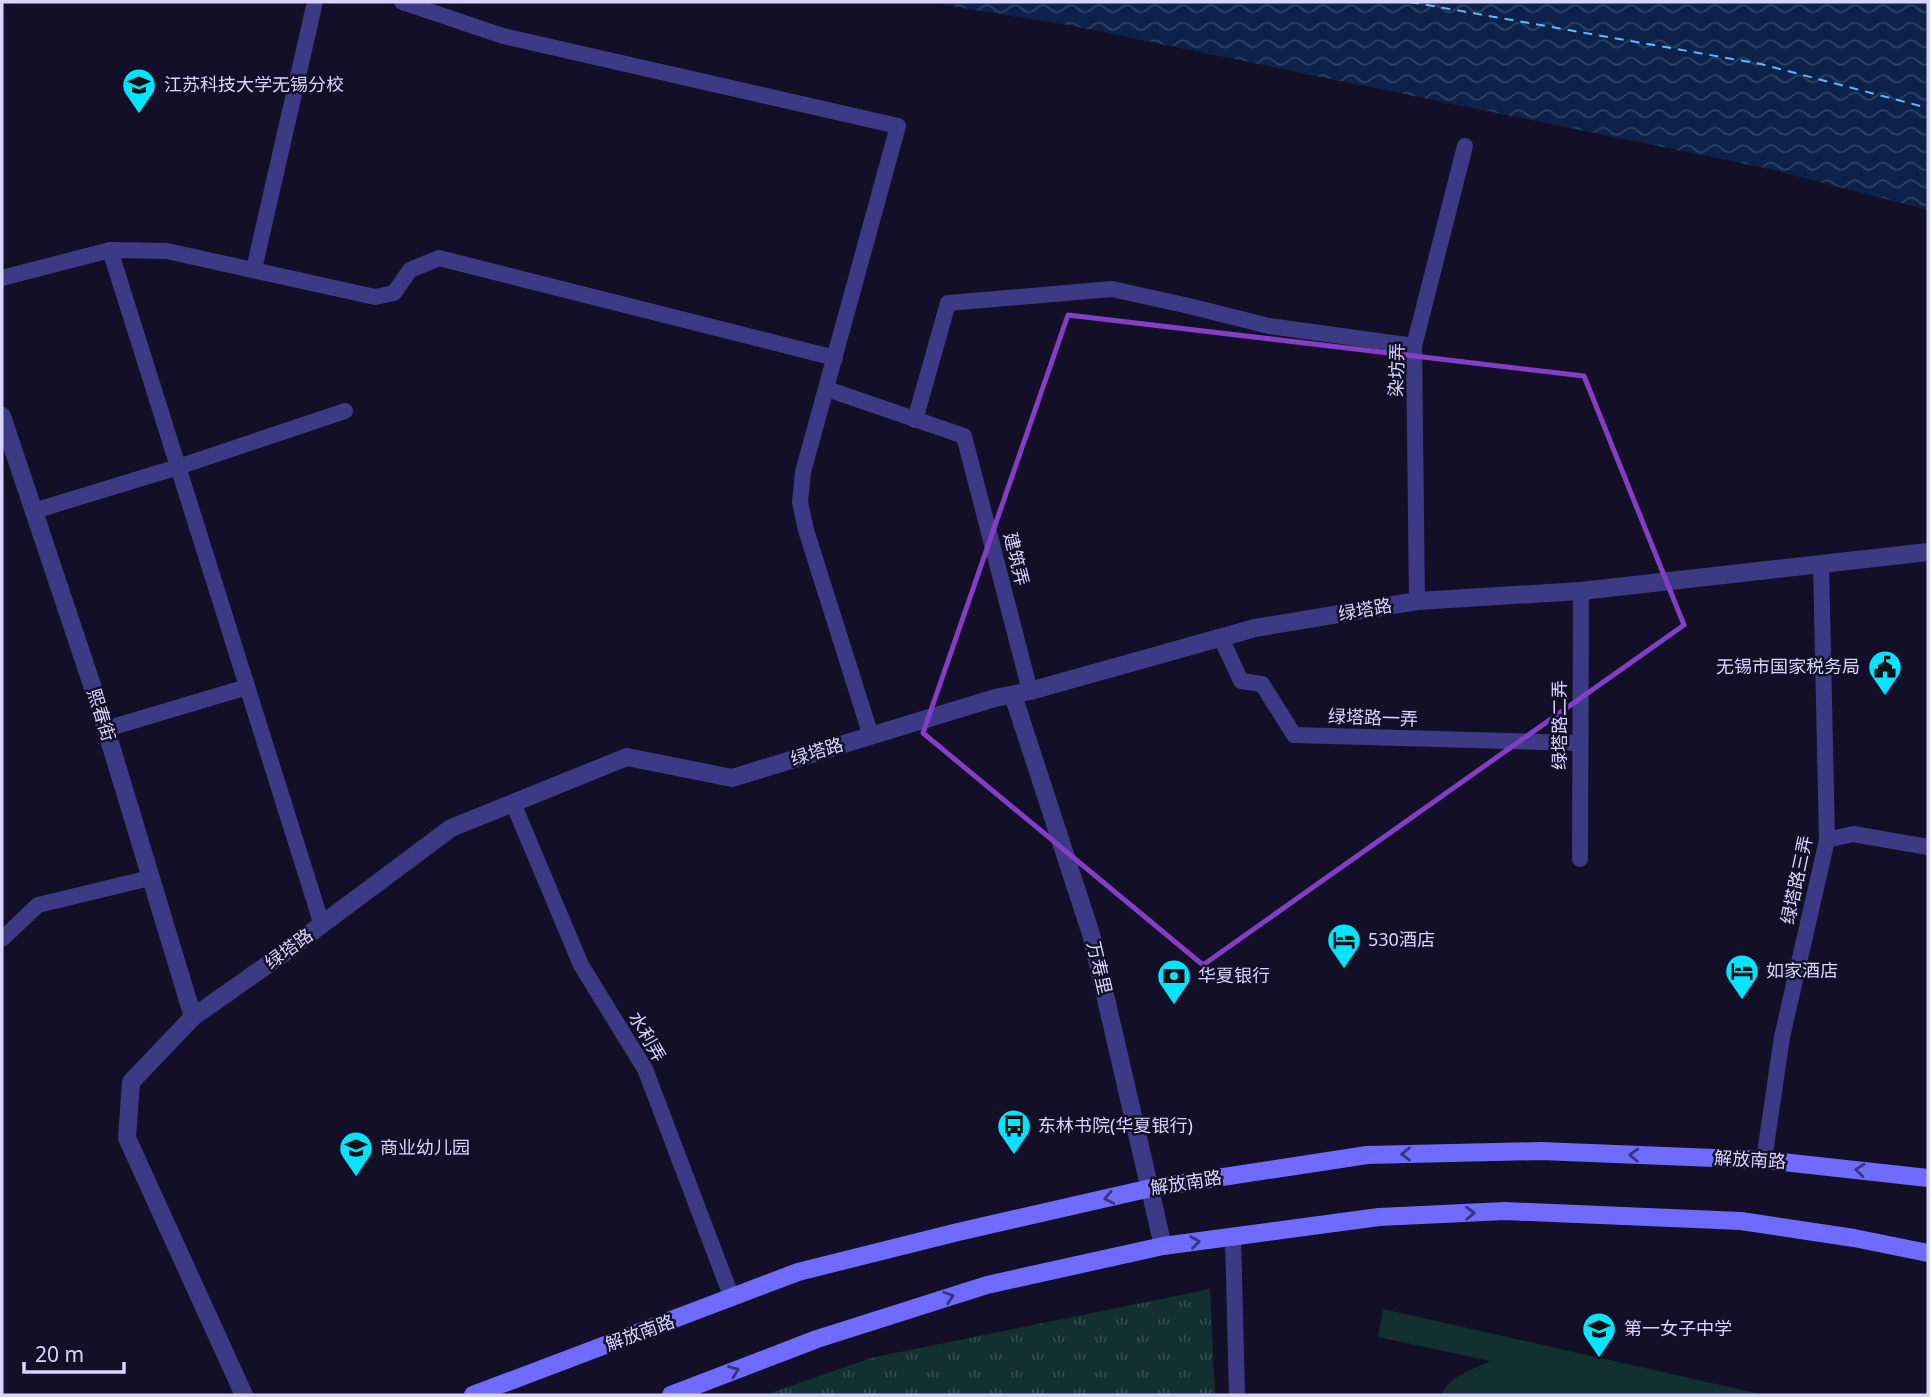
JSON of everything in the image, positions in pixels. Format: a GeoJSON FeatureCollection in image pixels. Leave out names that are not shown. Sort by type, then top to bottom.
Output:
{"type":"FeatureCollection","features":[{"type":"Feature","properties":{"kind":"main road","name":"解放南路"},"geometry":{"type":"LineString","coordinates":[[473,1395],[798,1272],[958,1231],[1151,1188],[1367,1155],[1541,1152],[1764,1160],[1928,1178]]}},
{"type":"Feature","properties":{"kind":"main road"},"geometry":{"type":"LineString","coordinates":[[671,1395],[817,1339],[987,1285],[1163,1246],[1379,1217],[1505,1211],[1741,1221],[1854,1238],[1928,1253]]}},
{"type":"Feature","properties":{"kind":"street","name":"熙春街"},"geometry":{"type":"LineString","coordinates":[[2,416],[106,729],[193,1017]]}},
{"type":"Feature","properties":{"kind":"street","name":"绿塔路"},"geometry":{"type":"LineString","coordinates":[[244,1395],[127,1139],[131,1082],[193,1017],[451,828],[627,757],[732,778],[995,698],[1022,693],[1255,628],[1416,601],[1581,591],[1928,552]]}},
{"type":"Feature","properties":{"kind":"street","name":"万寿里"},"geometry":{"type":"LineString","coordinates":[[1022,693],[1091,934],[1163,1246]]}},
{"type":"Feature","properties":{"kind":"lane"},"geometry":{"type":"LineString","coordinates":[[254,269],[316,2]]}},
{"type":"Feature","properties":{"kind":"lane"},"geometry":{"type":"LineString","coordinates":[[402,2],[503,36],[898,126],[803,472],[800,502],[806,530],[871,736]]}},
{"type":"Feature","properties":{"kind":"lane","name":"染坊弄"},"geometry":{"type":"LineString","coordinates":[[1416,601],[1414,346],[1465,146]]}},
{"type":"Feature","properties":{"kind":"lane"},"geometry":{"type":"LineString","coordinates":[[110,250],[322,925]]}},
{"type":"Feature","properties":{"kind":"lane"},"geometry":{"type":"LineString","coordinates":[[2,278],[110,250],[167,251],[375,297],[394,293],[410,270],[439,258],[835,358]]}},
{"type":"Feature","properties":{"kind":"lane"},"geometry":{"type":"LineString","coordinates":[[827,389],[915,420],[947,303],[1112,289],[1269,326],[1414,346]]}},
{"type":"Feature","properties":{"kind":"lane"},"geometry":{"type":"LineString","coordinates":[[34,511],[178,467],[345,411]]}},
{"type":"Feature","properties":{"kind":"lane","name":"建筑弄"},"geometry":{"type":"LineString","coordinates":[[915,420],[964,436],[1022,693]]}},
{"type":"Feature","properties":{"kind":"lane","name":"绿塔路三弄"},"geometry":{"type":"LineString","coordinates":[[1764,1160],[1782,1037],[1827,840],[1821,563]]}},
{"type":"Feature","properties":{"kind":"lane","name":"绿塔路二弄"},"geometry":{"type":"LineString","coordinates":[[1580,859],[1581,591]]}},
{"type":"Feature","properties":{"kind":"lane","name":"绿塔路一弄"},"geometry":{"type":"LineString","coordinates":[[1221,638],[1241,681],[1262,684],[1294,734],[1579,743]]}},
{"type":"Feature","properties":{"kind":"lane"},"geometry":{"type":"LineString","coordinates":[[106,729],[247,687]]}},
{"type":"Feature","properties":{"kind":"lane","name":"水利弄"},"geometry":{"type":"LineString","coordinates":[[513,803],[581,965],[645,1069],[732,1298]]}},
{"type":"Feature","properties":{"kind":"lane"},"geometry":{"type":"LineString","coordinates":[[1827,840],[1853,834],[1928,847]]}},
{"type":"Feature","properties":{"kind":"lane"},"geometry":{"type":"LineString","coordinates":[[2,939],[38,905],[150,878]]}},
{"type":"Feature","properties":{"kind":"lane"},"geometry":{"type":"LineString","coordinates":[[1233,1237],[1237,1395]]}},
{"type":"Feature","properties":{"kind":"highlighted area"},"geometry":{"type":"Polygon","coordinates":[[[1068,315],[1584,376],[1684,625],[1203,965],[923,733],[1068,315]]]}},
{"type":"Feature","properties":{"kind":"green space"},"geometry":{"type":"Polygon","coordinates":[[[1210,1289],[1215,1395],[765,1395],[871,1358],[1210,1289]]]}},
{"type":"Feature","properties":{"kind":"green space"},"geometry":{"type":"Polygon","coordinates":[[[1383,1309],[1765,1395],[1441,1395],[1456,1378],[1490,1361],[1378,1337],[1383,1309]]]}},
{"type":"Feature","properties":{"kind":"water"},"geometry":{"type":"Polygon","coordinates":[[[927,2],[1928,3],[1928,210],[1765,168],[1073,26],[927,2]]]}},
{"type":"Feature","properties":{"kind":"ferry route"},"geometry":{"type":"LineString","coordinates":[[1410,2],[1761,64],[1928,108]]}},
{"type":"Feature","properties":{"kind":"place","name":"江苏科技大学无锡分校"},"geometry":{"type":"Point","coordinates":[139,115]}},
{"type":"Feature","properties":{"kind":"place","name":"无锡市国家税务局"},"geometry":{"type":"Point","coordinates":[1885,697]}},
{"type":"Feature","properties":{"kind":"place","name":"530酒店"},"geometry":{"type":"Point","coordinates":[1344,970]}},
{"type":"Feature","properties":{"kind":"place","name":"如家酒店"},"geometry":{"type":"Point","coordinates":[1742,1001]}},
{"type":"Feature","properties":{"kind":"place","name":"华夏银行"},"geometry":{"type":"Point","coordinates":[1174,1006]}},
{"type":"Feature","properties":{"kind":"place","name":"东林书院(华夏银行)"},"geometry":{"type":"Point","coordinates":[1014,1156]}},
{"type":"Feature","properties":{"kind":"place","name":"商业幼儿园"},"geometry":{"type":"Point","coordinates":[356,1178]}},
{"type":"Feature","properties":{"kind":"place","name":"第一女子中学"},"geometry":{"type":"Point","coordinates":[1599,1359]}}]}
